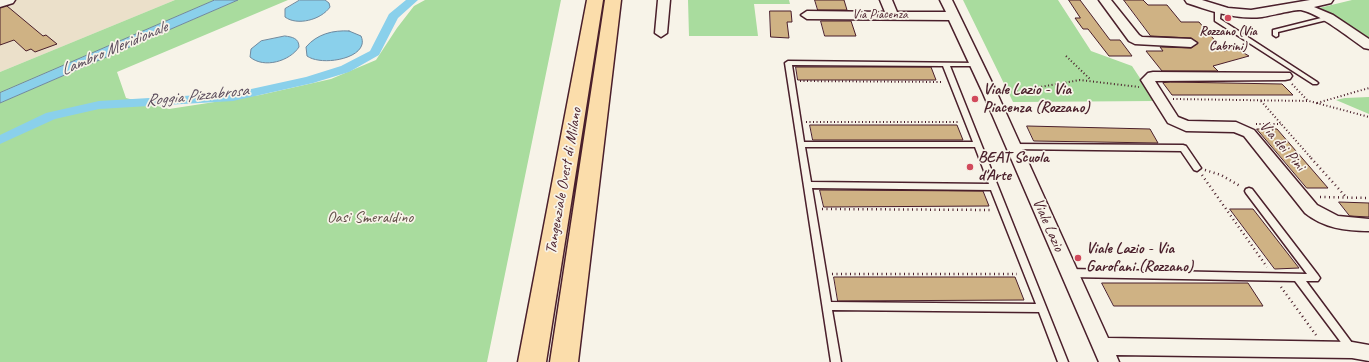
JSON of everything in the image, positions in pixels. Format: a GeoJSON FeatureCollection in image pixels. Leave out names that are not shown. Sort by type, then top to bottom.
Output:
{"type":"FeatureCollection","features":[{"type":"Feature","properties":{"kind":"highway","name":"Tangenziale Ovest di Milano"},"geometry":{"type":"LineString","coordinates":[[532,362],[576,117],[595,0]]}},
{"type":"Feature","properties":{"kind":"highway","name":"Tangenziale Ovest di Milano"},"geometry":{"type":"LineString","coordinates":[[564,362],[614,0]]}},
{"type":"Feature","properties":{"kind":"street"},"geometry":{"type":"LineString","coordinates":[[0,3],[9,0]]}},
{"type":"Feature","properties":{"kind":"street"},"geometry":{"type":"LineString","coordinates":[[662,33],[664,0]]}},
{"type":"Feature","properties":{"kind":"street"},"geometry":{"type":"LineString","coordinates":[[886,0],[892,15]]}},
{"type":"Feature","properties":{"kind":"street","name":"Viale Lazio"},"geometry":{"type":"LineString","coordinates":[[946,0],[989,91],[1105,354]]}},
{"type":"Feature","properties":{"kind":"street"},"geometry":{"type":"LineString","coordinates":[[1105,0],[1134,38],[1140,41],[1191,43]]}},
{"type":"Feature","properties":{"kind":"street"},"geometry":{"type":"LineString","coordinates":[[1191,0],[1218,10],[1249,14],[1327,0]]}},
{"type":"Feature","properties":{"kind":"street"},"geometry":{"type":"LineString","coordinates":[[1300,5],[1330,18],[1369,45]]}},
{"type":"Feature","properties":{"kind":"street","name":"Via Piacenza"},"geometry":{"type":"LineString","coordinates":[[807,15],[953,16]]}},
{"type":"Feature","properties":{"kind":"street"},"geometry":{"type":"LineString","coordinates":[[1152,87],[1148,80],[1153,76],[1284,76]]}},
{"type":"Feature","properties":{"kind":"street","name":"Via dei Pini"},"geometry":{"type":"LineString","coordinates":[[1152,87],[1173,120],[1179,124],[1186,126],[1236,127],[1249,132],[1311,208],[1331,221],[1341,224],[1369,225]]}},
{"type":"Feature","properties":{"kind":"street"},"geometry":{"type":"LineString","coordinates":[[1105,354],[1326,349],[1361,351]]}},
{"type":"Feature","properties":{"kind":"lane"},"geometry":{"type":"LineString","coordinates":[[1218,10],[1218,20],[1223,24],[1315,83]]}},
{"type":"Feature","properties":{"kind":"lane"},"geometry":{"type":"LineString","coordinates":[[1276,35],[1275,31],[1330,18]]}},
{"type":"Feature","properties":{"kind":"lane"},"geometry":{"type":"LineString","coordinates":[[836,362],[788,63],[975,64]]}},
{"type":"Feature","properties":{"kind":"lane"},"geometry":{"type":"LineString","coordinates":[[946,64],[1063,362]]}},
{"type":"Feature","properties":{"kind":"lane"},"geometry":{"type":"LineString","coordinates":[[801,144],[978,145]]}},
{"type":"Feature","properties":{"kind":"lane"},"geometry":{"type":"LineString","coordinates":[[1013,147],[1183,148],[1197,168]]}},
{"type":"Feature","properties":{"kind":"lane"},"geometry":{"type":"LineString","coordinates":[[808,185],[994,187]]}},
{"type":"Feature","properties":{"kind":"lane"},"geometry":{"type":"LineString","coordinates":[[1069,273],[1315,278],[1249,191]]}},
{"type":"Feature","properties":{"kind":"lane"},"geometry":{"type":"LineString","coordinates":[[1298,278],[1361,351]]}},
{"type":"Feature","properties":{"kind":"lane"},"geometry":{"type":"LineString","coordinates":[[827,306],[1042,308]]}},
{"type":"Feature","properties":{"kind":"path"},"geometry":{"type":"LineString","coordinates":[[1066,56],[1091,80]]}},
{"type":"Feature","properties":{"kind":"path"},"geometry":{"type":"LineString","coordinates":[[1284,76],[1309,101]]}},
{"type":"Feature","properties":{"kind":"path"},"geometry":{"type":"LineString","coordinates":[[989,91],[1049,87],[1067,82],[1091,80],[1160,87],[1168,99],[1309,101],[1369,117]]}},
{"type":"Feature","properties":{"kind":"path"},"geometry":{"type":"LineString","coordinates":[[791,81],[952,82]]}},
{"type":"Feature","properties":{"kind":"path"},"geometry":{"type":"LineString","coordinates":[[1316,103],[1369,88]]}},
{"type":"Feature","properties":{"kind":"path"},"geometry":{"type":"LineString","coordinates":[[1261,100],[1346,197]]}},
{"type":"Feature","properties":{"kind":"path"},"geometry":{"type":"LineString","coordinates":[[798,122],[968,122]]}},
{"type":"Feature","properties":{"kind":"path"},"geometry":{"type":"LineString","coordinates":[[1244,129],[1244,124],[1282,124]]}},
{"type":"Feature","properties":{"kind":"path"},"geometry":{"type":"LineString","coordinates":[[1197,168],[1221,175],[1249,191]]}},
{"type":"Feature","properties":{"kind":"path"},"geometry":{"type":"LineString","coordinates":[[1197,168],[1326,349]]}},
{"type":"Feature","properties":{"kind":"path"},"geometry":{"type":"LineString","coordinates":[[1302,197],[1369,198]]}},
{"type":"Feature","properties":{"kind":"path"},"geometry":{"type":"LineString","coordinates":[[811,208],[1003,210]]}},
{"type":"Feature","properties":{"kind":"path"},"geometry":{"type":"LineString","coordinates":[[822,274],[1028,274]]}},
{"type":"Feature","properties":{"kind":"shaded area"},"geometry":{"type":"Polygon","coordinates":[[[0,0],[175,0],[0,72],[0,0]]]}},
{"type":"Feature","properties":{"kind":"green space"},"geometry":{"type":"Polygon","coordinates":[[[175,0],[215,0],[0,93],[0,72],[175,0]]]}},
{"type":"Feature","properties":{"kind":"green space","name":"Oasi Smeraldino"},"geometry":{"type":"Polygon","coordinates":[[[238,0],[288,0],[117,72],[126,98],[169,109],[260,95],[331,79],[376,60],[397,28],[414,6],[425,0],[561,0],[487,362],[0,362],[0,103],[238,0]]]}},
{"type":"Feature","properties":{"kind":"green space"},"geometry":{"type":"Polygon","coordinates":[[[688,0],[789,0],[790,4],[754,4],[758,36],[689,36],[688,0]]]}},
{"type":"Feature","properties":{"kind":"green space"},"geometry":{"type":"Polygon","coordinates":[[[963,0],[1058,0],[1091,51],[1132,66],[1155,101],[1013,102],[963,0]]]}},
{"type":"Feature","properties":{"kind":"green space"},"geometry":{"type":"Polygon","coordinates":[[[1352,0],[1369,0],[1369,41],[1319,8],[1352,0]]]}},
{"type":"Feature","properties":{"kind":"green space"},"geometry":{"type":"Polygon","coordinates":[[[1369,97],[1369,114],[1336,100],[1345,98],[1369,97]]]}},
{"type":"Feature","properties":{"kind":"water","name":"Lambro Meridionale"},"geometry":{"type":"Polygon","coordinates":[[[215,0],[238,0],[0,103],[0,93],[215,0]]]}},
{"type":"Feature","properties":{"kind":"water"},"geometry":{"type":"Polygon","coordinates":[[[300,0],[325,0],[329,3],[330,7],[326,12],[309,20],[296,21],[285,17],[285,9],[300,0]]]}},
{"type":"Feature","properties":{"kind":"water"},"geometry":{"type":"Polygon","coordinates":[[[349,31],[361,36],[362,44],[359,50],[352,55],[323,61],[307,56],[306,47],[320,36],[331,32],[349,31]]]}},
{"type":"Feature","properties":{"kind":"water"},"geometry":{"type":"Polygon","coordinates":[[[285,36],[295,38],[299,44],[299,47],[290,56],[276,62],[269,63],[256,61],[250,57],[251,49],[261,41],[285,36]]]}},
{"type":"Feature","properties":{"kind":"building"},"geometry":{"type":"Polygon","coordinates":[[[815,0],[844,0],[847,10],[818,10],[815,0]]]}},
{"type":"Feature","properties":{"kind":"building"},"geometry":{"type":"Polygon","coordinates":[[[1069,0],[1080,0],[1110,40],[1120,40],[1132,56],[1109,56],[1088,29],[1083,29],[1075,18],[1080,18],[1069,0]]]}},
{"type":"Feature","properties":{"kind":"building"},"geometry":{"type":"Polygon","coordinates":[[[1124,0],[1143,0],[1148,5],[1167,5],[1181,22],[1199,22],[1224,51],[1235,48],[1249,56],[1213,66],[1218,71],[1162,71],[1146,51],[1163,51],[1160,47],[1191,48],[1198,43],[1191,38],[1151,36],[1124,0]]]}},
{"type":"Feature","properties":{"kind":"building"},"geometry":{"type":"Polygon","coordinates":[[[7,6],[43,36],[46,35],[57,44],[35,52],[31,49],[26,51],[14,40],[0,45],[0,8],[7,6]]]}},
{"type":"Feature","properties":{"kind":"building"},"geometry":{"type":"Polygon","coordinates":[[[770,11],[791,11],[792,22],[787,22],[789,38],[771,37],[770,11]]]}},
{"type":"Feature","properties":{"kind":"building"},"geometry":{"type":"Polygon","coordinates":[[[821,21],[851,21],[856,36],[825,36],[821,21]]]}},
{"type":"Feature","properties":{"kind":"building"},"geometry":{"type":"Polygon","coordinates":[[[796,67],[931,67],[936,80],[798,80],[796,67]]]}},
{"type":"Feature","properties":{"kind":"building"},"geometry":{"type":"Polygon","coordinates":[[[1163,83],[1282,84],[1293,95],[1172,95],[1163,83]]]}},
{"type":"Feature","properties":{"kind":"building"},"geometry":{"type":"Polygon","coordinates":[[[810,125],[957,125],[963,140],[813,140],[810,125]]]}},
{"type":"Feature","properties":{"kind":"building"},"geometry":{"type":"Polygon","coordinates":[[[1027,126],[1150,129],[1158,143],[1034,141],[1027,126]]]}},
{"type":"Feature","properties":{"kind":"building"},"geometry":{"type":"Polygon","coordinates":[[[1257,129],[1277,129],[1328,188],[1307,188],[1257,129]]]}},
{"type":"Feature","properties":{"kind":"building"},"geometry":{"type":"Polygon","coordinates":[[[820,190],[983,191],[989,206],[824,207],[820,190]]]}},
{"type":"Feature","properties":{"kind":"building"},"geometry":{"type":"Polygon","coordinates":[[[1339,202],[1369,203],[1369,217],[1350,216],[1339,202]]]}},
{"type":"Feature","properties":{"kind":"building"},"geometry":{"type":"Polygon","coordinates":[[[1230,209],[1253,209],[1299,268],[1275,269],[1230,209]]]}},
{"type":"Feature","properties":{"kind":"building"},"geometry":{"type":"Polygon","coordinates":[[[834,277],[1015,277],[1024,300],[838,301],[834,277]]]}},
{"type":"Feature","properties":{"kind":"building"},"geometry":{"type":"Polygon","coordinates":[[[1102,283],[1248,283],[1263,306],[1114,306],[1102,283]]]}},
{"type":"Feature","properties":{"kind":"waterway","name":"Roggia Pizzabrosa"},"geometry":{"type":"LineString","coordinates":[[0,140],[51,116],[99,105],[233,97],[309,80],[345,69],[375,53],[393,16],[413,0]]}},
{"type":"Feature","properties":{"kind":"place","name":"Rozzano (Via Cabrini)"},"geometry":{"type":"Point","coordinates":[1228,18]}},
{"type":"Feature","properties":{"kind":"place","name":"Viale Lazio - Via Piacenza (Rozzano)"},"geometry":{"type":"Point","coordinates":[975,99]}},
{"type":"Feature","properties":{"kind":"place","name":"BEAT Scuola d'Arte"},"geometry":{"type":"Point","coordinates":[970,167]}},
{"type":"Feature","properties":{"kind":"place","name":"Viale Lazio - Via Garofani (Rozzano)"},"geometry":{"type":"Point","coordinates":[1078,258]}}]}
